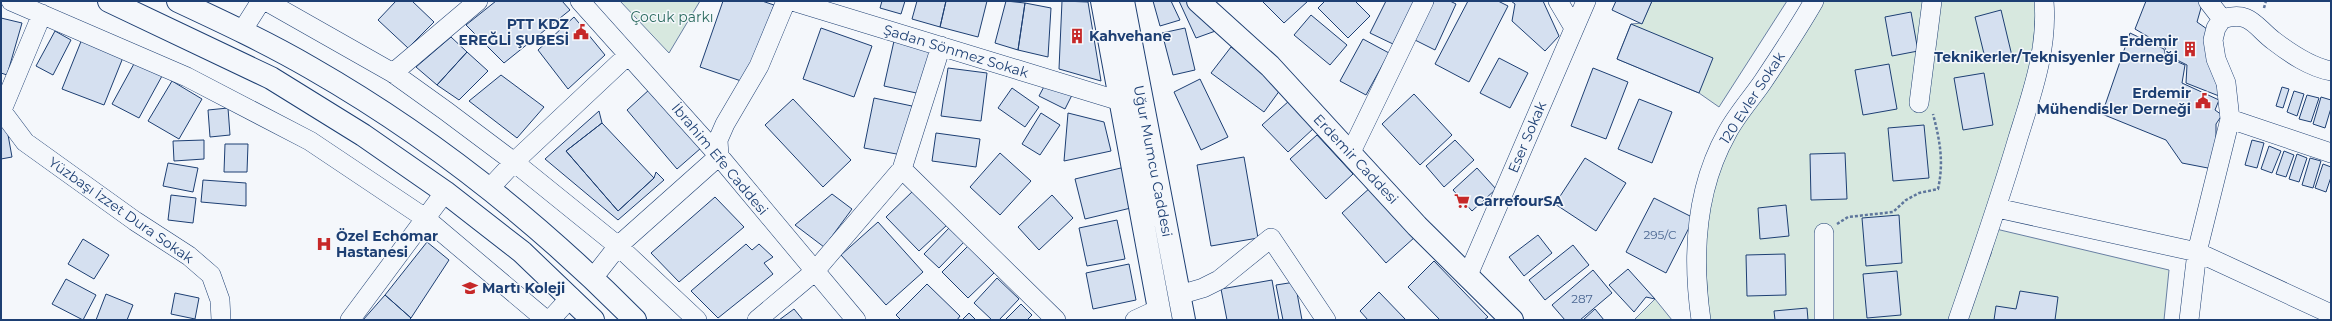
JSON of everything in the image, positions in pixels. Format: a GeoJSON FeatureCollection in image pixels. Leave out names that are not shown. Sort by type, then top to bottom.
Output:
{"type":"FeatureCollection","features":[{"type":"Feature","properties":{"kind":"main road"},"geometry":{"type":"LineString","coordinates":[[109,1],[271,78],[363,135],[445,192],[522,252],[571,297],[593,320]]}},
{"type":"Feature","properties":{"kind":"main road"},"geometry":{"type":"LineString","coordinates":[[178,1],[242,31],[312,68],[379,110],[465,170],[594,278],[635,320]]}},
{"type":"Feature","properties":{"kind":"main road","name":"Uğur Mumcu Caddesi"},"geometry":{"type":"LineString","coordinates":[[1102,1],[1160,315]]}},
{"type":"Feature","properties":{"kind":"main road","name":"Uğur Mumcu Caddesi"},"geometry":{"type":"LineString","coordinates":[[1124,1],[1184,320]]}},
{"type":"Feature","properties":{"kind":"main road","name":"Erdemir Caddesi"},"geometry":{"type":"LineString","coordinates":[[1198,1],[1270,66],[1417,226],[1512,320]]}},
{"type":"Feature","properties":{"kind":"street"},"geometry":{"type":"LineString","coordinates":[[11,1],[187,76],[310,141],[425,218],[546,320]]}},
{"type":"Feature","properties":{"kind":"street"},"geometry":{"type":"LineString","coordinates":[[242,31],[261,1]]}},
{"type":"Feature","properties":{"kind":"street"},"geometry":{"type":"LineString","coordinates":[[266,1],[393,73],[514,162],[618,246],[696,320]]}},
{"type":"Feature","properties":{"kind":"street"},"geometry":{"type":"LineString","coordinates":[[393,73],[478,1]]}},
{"type":"Feature","properties":{"kind":"street","name":"İbrahim Efe Caddesi"},"geometry":{"type":"LineString","coordinates":[[580,1],[719,156],[814,272],[856,320]]}},
{"type":"Feature","properties":{"kind":"street"},"geometry":{"type":"LineString","coordinates":[[594,278],[618,246],[719,156],[718,140],[725,124],[759,66],[786,1]]}},
{"type":"Feature","properties":{"kind":"street","name":"Şadan Sönmez Sokak"},"geometry":{"type":"LineString","coordinates":[[792,1],[1120,101]]}},
{"type":"Feature","properties":{"kind":"street"},"geometry":{"type":"LineString","coordinates":[[1350,154],[1424,1]]}},
{"type":"Feature","properties":{"kind":"street"},"geometry":{"type":"LineString","coordinates":[[1558,1],[1574,28]]}},
{"type":"Feature","properties":{"kind":"street","name":"Eser Sokak"},"geometry":{"type":"LineString","coordinates":[[1468,275],[1586,1]]}},
{"type":"Feature","properties":{"kind":"street","name":"120 Evler Sokak"},"geometry":{"type":"LineString","coordinates":[[1701,320],[1696,281],[1698,228],[1708,174],[1727,133],[1799,28],[1814,1]]}},
{"type":"Feature","properties":{"kind":"street"},"geometry":{"type":"LineString","coordinates":[[1919,103],[1932,1]]}},
{"type":"Feature","properties":{"kind":"street"},"geometry":{"type":"LineString","coordinates":[[1958,320],[1997,208],[2039,71],[2046,24],[2044,1]]}},
{"type":"Feature","properties":{"kind":"street"},"geometry":{"type":"LineString","coordinates":[[2208,1],[2222,19]]}},
{"type":"Feature","properties":{"kind":"street"},"geometry":{"type":"LineString","coordinates":[[1,110],[42,14]]}},
{"type":"Feature","properties":{"kind":"street"},"geometry":{"type":"LineString","coordinates":[[2189,320],[2197,252],[2230,119],[2226,83],[2216,59],[2213,40],[2216,28],[2222,19],[2233,16],[2244,18],[2259,26],[2272,40],[2294,55],[2320,69],[2331,71]]}},
{"type":"Feature","properties":{"kind":"street"},"geometry":{"type":"LineString","coordinates":[[757,320],[814,272],[902,169],[941,46]]}},
{"type":"Feature","properties":{"kind":"street"},"geometry":{"type":"LineString","coordinates":[[489,189],[514,162],[628,55]]}},
{"type":"Feature","properties":{"kind":"street","name":"Yüzbaşı İzzet Dura Sokak"},"geometry":{"type":"LineString","coordinates":[[1,110],[25,142],[135,221],[189,256],[211,275],[220,300],[221,320]]}},
{"type":"Feature","properties":{"kind":"street"},"geometry":{"type":"LineString","coordinates":[[2230,119],[2331,153]]}},
{"type":"Feature","properties":{"kind":"street"},"geometry":{"type":"LineString","coordinates":[[902,169],[1056,320]]}},
{"type":"Feature","properties":{"kind":"street"},"geometry":{"type":"LineString","coordinates":[[350,320],[445,192]]}},
{"type":"Feature","properties":{"kind":"street"},"geometry":{"type":"LineString","coordinates":[[1997,208],[2197,252],[2331,314]]}},
{"type":"Feature","properties":{"kind":"street"},"geometry":{"type":"LineString","coordinates":[[1824,232],[1824,320]]}},
{"type":"Feature","properties":{"kind":"street"},"geometry":{"type":"LineString","coordinates":[[1179,295],[1203,288],[1219,280],[1271,238],[1326,320]]}},
{"type":"Feature","properties":{"kind":"street"},"geometry":{"type":"LineString","coordinates":[[550,320],[571,297]]}},
{"type":"Feature","properties":{"kind":"street"},"geometry":{"type":"LineString","coordinates":[[1135,320],[1160,315]]}},
{"type":"Feature","properties":{"kind":"path"},"geometry":{"type":"LineString","coordinates":[[1824,232],[1848,217],[1893,212],[1906,200],[1919,193],[1938,190],[1943,170],[1940,139],[1932,111],[1922,109],[1919,103]]}},
{"type":"Feature","properties":{"kind":"green space","name":"Çocuk parkı"},"geometry":{"type":"Polygon","coordinates":[[[620,1],[700,1],[669,53],[620,1]]]}},
{"type":"Feature","properties":{"kind":"green space"},"geometry":{"type":"Polygon","coordinates":[[[1652,1],[1787,1],[1719,107],[1699,93],[1617,59],[1631,24],[1642,23],[1652,1]]]}},
{"type":"Feature","properties":{"kind":"green space"},"geometry":{"type":"Polygon","coordinates":[[[1819,1],[2039,1],[2037,42],[1993,195],[1949,320],[1709,320],[1702,205],[1732,137],[1819,1]]]}},
{"type":"Feature","properties":{"kind":"green space"},"geometry":{"type":"Polygon","coordinates":[[[1996,229],[2169,270],[2164,320],[1964,320],[1991,254],[1996,229]]]}},
{"type":"Feature","properties":{"kind":"green space"},"geometry":{"type":"Polygon","coordinates":[[[1655,299],[1672,320],[1634,320],[1655,299]]]}},
{"type":"Feature","properties":{"kind":"building"},"geometry":{"type":"Polygon","coordinates":[[[396,1],[412,1],[434,22],[408,48],[378,20],[396,1]]]}},
{"type":"Feature","properties":{"kind":"building"},"geometry":{"type":"Polygon","coordinates":[[[496,1],[562,1],[570,10],[504,63],[466,25],[496,1]]]}},
{"type":"Feature","properties":{"kind":"building"},"geometry":{"type":"Polygon","coordinates":[[[723,1],[762,1],[774,5],[747,83],[700,67],[723,1]]]}},
{"type":"Feature","properties":{"kind":"building"},"geometry":{"type":"Polygon","coordinates":[[[882,1],[905,1],[901,14],[880,8],[882,1]]]}},
{"type":"Feature","properties":{"kind":"building"},"geometry":{"type":"Polygon","coordinates":[[[917,1],[946,1],[940,27],[912,19],[917,1]]]}},
{"type":"Feature","properties":{"kind":"building"},"geometry":{"type":"Polygon","coordinates":[[[946,1],[987,1],[978,37],[940,27],[946,1]]]}},
{"type":"Feature","properties":{"kind":"building"},"geometry":{"type":"Polygon","coordinates":[[[1006,1],[1025,3],[1018,50],[995,43],[1006,1]]]}},
{"type":"Feature","properties":{"kind":"building","name":"Kahvehane"},"geometry":{"type":"Polygon","coordinates":[[[1062,1],[1088,2],[1101,81],[1059,69],[1062,1]]]}},
{"type":"Feature","properties":{"kind":"building"},"geometry":{"type":"Polygon","coordinates":[[[1153,1],[1171,1],[1180,20],[1160,26],[1153,1]]]}},
{"type":"Feature","properties":{"kind":"building"},"geometry":{"type":"Polygon","coordinates":[[[1179,1],[1186,1],[1221,29],[1196,38],[1179,1]]]}},
{"type":"Feature","properties":{"kind":"building"},"geometry":{"type":"Polygon","coordinates":[[[1262,1],[1308,1],[1284,23],[1262,1]]]}},
{"type":"Feature","properties":{"kind":"building"},"geometry":{"type":"Polygon","coordinates":[[[1325,1],[1355,1],[1370,16],[1348,38],[1318,8],[1325,1]]]}},
{"type":"Feature","properties":{"kind":"building"},"geometry":{"type":"Polygon","coordinates":[[[1386,1],[1415,1],[1393,44],[1370,33],[1386,1]]]}},
{"type":"Feature","properties":{"kind":"building"},"geometry":{"type":"Polygon","coordinates":[[[1434,1],[1450,1],[1456,4],[1435,50],[1415,40],[1434,1]]]}},
{"type":"Feature","properties":{"kind":"building"},"geometry":{"type":"Polygon","coordinates":[[[1468,1],[1498,1],[1508,6],[1469,82],[1435,64],[1468,1]]]}},
{"type":"Feature","properties":{"kind":"building"},"geometry":{"type":"Polygon","coordinates":[[[1511,1],[1543,1],[1559,36],[1545,51],[1512,21],[1515,4],[1511,1]]]}},
{"type":"Feature","properties":{"kind":"building"},"geometry":{"type":"Polygon","coordinates":[[[1616,1],[1652,1],[1642,24],[1612,10],[1616,1]]]}},
{"type":"Feature","properties":{"kind":"building","name":"Erdemir Teknikerler/Teknisyenler Derneği"},"geometry":{"type":"Polygon","coordinates":[[[2146,1],[2203,1],[2197,22],[2207,29],[2219,96],[2186,83],[2187,65],[2169,56],[2164,46],[2135,29],[2146,1]]]}},
{"type":"Feature","properties":{"kind":"building"},"geometry":{"type":"Polygon","coordinates":[[[1025,3],[1051,8],[1048,57],[1018,50],[1025,3]]]}},
{"type":"Feature","properties":{"kind":"building"},"geometry":{"type":"Polygon","coordinates":[[[2001,10],[2012,56],[1986,62],[1975,17],[2001,10]]]}},
{"type":"Feature","properties":{"kind":"building"},"geometry":{"type":"Polygon","coordinates":[[[1911,12],[1918,51],[1892,56],[1885,17],[1911,12]]]}},
{"type":"Feature","properties":{"kind":"building"},"geometry":{"type":"Polygon","coordinates":[[[1311,15],[1347,45],[1330,65],[1294,35],[1311,15]]]}},
{"type":"Feature","properties":{"kind":"building"},"geometry":{"type":"Polygon","coordinates":[[[574,17],[605,55],[568,89],[538,50],[574,17]]]}},
{"type":"Feature","properties":{"kind":"building"},"geometry":{"type":"Polygon","coordinates":[[[1,18],[22,23],[7,75],[1,73],[1,18]]]}},
{"type":"Feature","properties":{"kind":"building"},"geometry":{"type":"Polygon","coordinates":[[[1631,24],[1713,58],[1699,93],[1617,59],[1631,24]]]}},
{"type":"Feature","properties":{"kind":"building"},"geometry":{"type":"Polygon","coordinates":[[[821,28],[872,46],[854,97],[803,79],[821,28]]]}},
{"type":"Feature","properties":{"kind":"building"},"geometry":{"type":"Polygon","coordinates":[[[1185,28],[1195,70],[1173,75],[1162,33],[1185,28]]]}},
{"type":"Feature","properties":{"kind":"building"},"geometry":{"type":"Polygon","coordinates":[[[55,31],[71,40],[53,75],[36,66],[55,31]]]}},
{"type":"Feature","properties":{"kind":"building","name":"Erdemir Mühendisler Derneği"},"geometry":{"type":"Polygon","coordinates":[[[2130,33],[2164,49],[2166,57],[2185,65],[2182,83],[2219,100],[2215,110],[2222,115],[2216,124],[2216,155],[2213,169],[2182,163],[2166,140],[2102,114],[2130,33]]]}},
{"type":"Feature","properties":{"kind":"building"},"geometry":{"type":"Polygon","coordinates":[[[451,37],[467,52],[437,85],[416,67],[451,37]]]}},
{"type":"Feature","properties":{"kind":"building"},"geometry":{"type":"Polygon","coordinates":[[[82,39],[124,55],[104,105],[62,89],[82,39]]]}},
{"type":"Feature","properties":{"kind":"building"},"geometry":{"type":"Polygon","coordinates":[[[1363,39],[1389,53],[1366,95],[1340,81],[1363,39]]]}},
{"type":"Feature","properties":{"kind":"building"},"geometry":{"type":"Polygon","coordinates":[[[894,41],[931,49],[921,94],[884,86],[894,41]]]}},
{"type":"Feature","properties":{"kind":"building"},"geometry":{"type":"Polygon","coordinates":[[[1231,47],[1283,86],[1264,112],[1211,73],[1231,47]]]}},
{"type":"Feature","properties":{"kind":"building"},"geometry":{"type":"Polygon","coordinates":[[[467,52],[488,71],[459,100],[437,85],[467,52]]]}},
{"type":"Feature","properties":{"kind":"building"},"geometry":{"type":"Polygon","coordinates":[[[1499,58],[1528,73],[1510,108],[1480,93],[1499,58]]]}},
{"type":"Feature","properties":{"kind":"building"},"geometry":{"type":"Polygon","coordinates":[[[135,62],[162,76],[139,118],[112,104],[135,62]]]}},
{"type":"Feature","properties":{"kind":"building"},"geometry":{"type":"Polygon","coordinates":[[[1889,64],[1897,109],[1863,115],[1855,70],[1889,64]]]}},
{"type":"Feature","properties":{"kind":"building"},"geometry":{"type":"Polygon","coordinates":[[[948,68],[987,73],[981,121],[941,116],[948,68]]]}},
{"type":"Feature","properties":{"kind":"building"},"geometry":{"type":"Polygon","coordinates":[[[1593,68],[1628,82],[1606,139],[1571,126],[1593,68]]]}},
{"type":"Feature","properties":{"kind":"building"},"geometry":{"type":"Polygon","coordinates":[[[1984,73],[1993,125],[1963,130],[1954,78],[1984,73]]]}},
{"type":"Feature","properties":{"kind":"building"},"geometry":{"type":"Polygon","coordinates":[[[501,75],[544,107],[517,138],[469,101],[501,75]]]}},
{"type":"Feature","properties":{"kind":"building"},"geometry":{"type":"Polygon","coordinates":[[[1200,79],[1228,137],[1201,150],[1174,92],[1200,79]]]}},
{"type":"Feature","properties":{"kind":"building"},"geometry":{"type":"Polygon","coordinates":[[[172,81],[202,99],[179,139],[148,121],[172,81]]]}},
{"type":"Feature","properties":{"kind":"building"},"geometry":{"type":"Polygon","coordinates":[[[1047,81],[1073,93],[1065,109],[1039,96],[1047,81]]]}},
{"type":"Feature","properties":{"kind":"building"},"geometry":{"type":"Polygon","coordinates":[[[2282,87],[2289,89],[2283,108],[2276,106],[2282,87]]]}},
{"type":"Feature","properties":{"kind":"building"},"geometry":{"type":"Polygon","coordinates":[[[1012,88],[1039,107],[1025,127],[998,108],[1012,88]]]}},
{"type":"Feature","properties":{"kind":"building"},"geometry":{"type":"Polygon","coordinates":[[[650,89],[701,148],[677,169],[627,110],[650,89]]]}},
{"type":"Feature","properties":{"kind":"building"},"geometry":{"type":"Polygon","coordinates":[[[2294,91],[2304,94],[2297,116],[2287,112],[2294,91]]]}},
{"type":"Feature","properties":{"kind":"building"},"geometry":{"type":"Polygon","coordinates":[[[1414,94],[1452,135],[1420,165],[1382,124],[1414,94]]]}},
{"type":"Feature","properties":{"kind":"building"},"geometry":{"type":"Polygon","coordinates":[[[2307,95],[2319,98],[2311,122],[2299,119],[2307,95]]]}},
{"type":"Feature","properties":{"kind":"building"},"geometry":{"type":"Polygon","coordinates":[[[2321,97],[2331,100],[2331,108],[2325,128],[2313,124],[2321,97]]]}},
{"type":"Feature","properties":{"kind":"building"},"geometry":{"type":"Polygon","coordinates":[[[874,98],[912,106],[902,155],[864,148],[874,98]]]}},
{"type":"Feature","properties":{"kind":"building"},"geometry":{"type":"Polygon","coordinates":[[[793,99],[851,160],[823,187],[765,125],[793,99]]]}},
{"type":"Feature","properties":{"kind":"building"},"geometry":{"type":"Polygon","coordinates":[[[1639,99],[1672,112],[1652,163],[1618,149],[1639,99]]]}},
{"type":"Feature","properties":{"kind":"building"},"geometry":{"type":"Polygon","coordinates":[[[1289,101],[1314,128],[1288,152],[1262,125],[1289,101]]]}},
{"type":"Feature","properties":{"kind":"building"},"geometry":{"type":"Polygon","coordinates":[[[228,108],[230,135],[210,137],[208,110],[228,108]]]}},
{"type":"Feature","properties":{"kind":"building"},"geometry":{"type":"Polygon","coordinates":[[[599,111],[602,123],[566,151],[618,211],[654,178],[656,172],[664,180],[618,220],[545,159],[599,111]]]}},
{"type":"Feature","properties":{"kind":"building"},"geometry":{"type":"Polygon","coordinates":[[[1041,113],[1060,125],[1040,155],[1022,144],[1041,113]]]}},
{"type":"Feature","properties":{"kind":"building"},"geometry":{"type":"Polygon","coordinates":[[[1068,113],[1104,122],[1111,151],[1064,161],[1068,113]]]}},
{"type":"Feature","properties":{"kind":"building"},"geometry":{"type":"Polygon","coordinates":[[[1,118],[5,118],[12,157],[1,159],[1,118]]]}},
{"type":"Feature","properties":{"kind":"building"},"geometry":{"type":"Polygon","coordinates":[[[602,123],[654,178],[618,211],[566,151],[602,123]]]}},
{"type":"Feature","properties":{"kind":"building"},"geometry":{"type":"Polygon","coordinates":[[[1924,125],[1929,178],[1893,181],[1888,128],[1924,125]]]}},
{"type":"Feature","properties":{"kind":"building"},"geometry":{"type":"Polygon","coordinates":[[[936,133],[980,139],[976,167],[932,161],[936,133]]]}},
{"type":"Feature","properties":{"kind":"building"},"geometry":{"type":"Polygon","coordinates":[[[1317,135],[1353,174],[1326,199],[1290,159],[1317,135]]]}},
{"type":"Feature","properties":{"kind":"building"},"geometry":{"type":"Polygon","coordinates":[[[204,140],[204,159],[174,161],[173,141],[204,140]]]}},
{"type":"Feature","properties":{"kind":"building"},"geometry":{"type":"Polygon","coordinates":[[[1455,140],[1474,160],[1444,187],[1426,166],[1455,140]]]}},
{"type":"Feature","properties":{"kind":"building"},"geometry":{"type":"Polygon","coordinates":[[[2252,140],[2264,143],[2257,168],[2245,165],[2252,140]]]}},
{"type":"Feature","properties":{"kind":"building"},"geometry":{"type":"Polygon","coordinates":[[[225,144],[248,144],[247,172],[224,172],[225,144]]]}},
{"type":"Feature","properties":{"kind":"building"},"geometry":{"type":"Polygon","coordinates":[[[2269,146],[2281,151],[2272,173],[2261,169],[2269,146]]]}},
{"type":"Feature","properties":{"kind":"building"},"geometry":{"type":"Polygon","coordinates":[[[2284,151],[2294,155],[2286,177],[2276,174],[2284,151]]]}},
{"type":"Feature","properties":{"kind":"building"},"geometry":{"type":"Polygon","coordinates":[[[1000,153],[1031,181],[1000,215],[970,187],[1000,153]]]}},
{"type":"Feature","properties":{"kind":"building"},"geometry":{"type":"Polygon","coordinates":[[[1845,153],[1847,199],[1811,200],[1810,154],[1845,153]]]}},
{"type":"Feature","properties":{"kind":"building"},"geometry":{"type":"Polygon","coordinates":[[[2297,154],[2307,158],[2299,182],[2289,179],[2297,154]]]}},
{"type":"Feature","properties":{"kind":"building"},"geometry":{"type":"Polygon","coordinates":[[[1244,157],[1258,238],[1211,246],[1197,165],[1244,157]]]}},
{"type":"Feature","properties":{"kind":"building"},"geometry":{"type":"Polygon","coordinates":[[[1585,158],[1626,183],[1596,231],[1555,204],[1585,158]]]}},
{"type":"Feature","properties":{"kind":"building"},"geometry":{"type":"Polygon","coordinates":[[[2310,158],[2321,161],[2313,188],[2302,185],[2310,158]]]}},
{"type":"Feature","properties":{"kind":"building"},"geometry":{"type":"Polygon","coordinates":[[[168,163],[198,168],[193,192],[163,186],[168,163]]]}},
{"type":"Feature","properties":{"kind":"building"},"geometry":{"type":"Polygon","coordinates":[[[2323,164],[2331,167],[2331,177],[2326,192],[2315,188],[2323,164]]]}},
{"type":"Feature","properties":{"kind":"building"},"geometry":{"type":"Polygon","coordinates":[[[1125,167],[1135,207],[1085,219],[1075,179],[1125,167]]]}},
{"type":"Feature","properties":{"kind":"building"},"geometry":{"type":"Polygon","coordinates":[[[1477,168],[1496,189],[1472,211],[1453,190],[1477,168]]]}},
{"type":"Feature","properties":{"kind":"building"},"geometry":{"type":"Polygon","coordinates":[[[203,180],[246,183],[246,206],[201,202],[203,180]]]}},
{"type":"Feature","properties":{"kind":"building"},"geometry":{"type":"Polygon","coordinates":[[[1371,187],[1415,237],[1386,263],[1342,213],[1371,187]]]}},
{"type":"Feature","properties":{"kind":"building"},"geometry":{"type":"Polygon","coordinates":[[[914,190],[947,225],[919,251],[886,217],[914,190]]]}},
{"type":"Feature","properties":{"kind":"building"},"geometry":{"type":"Polygon","coordinates":[[[832,194],[852,209],[824,247],[795,225],[832,194]]]}},
{"type":"Feature","properties":{"kind":"building"},"geometry":{"type":"Polygon","coordinates":[[[171,195],[196,198],[193,223],[168,220],[171,195]]]}},
{"type":"Feature","properties":{"kind":"building"},"geometry":{"type":"Polygon","coordinates":[[[1052,195],[1073,218],[1039,250],[1018,227],[1052,195]]]}},
{"type":"Feature","properties":{"kind":"building"},"geometry":{"type":"Polygon","coordinates":[[[715,197],[744,227],[679,282],[651,253],[715,197]]]}},
{"type":"Feature","properties":{"kind":"building"},"geometry":{"type":"Polygon","coordinates":[[[1654,198],[1694,218],[1666,273],[1626,252],[1654,198]]]}},
{"type":"Feature","properties":{"kind":"building"},"geometry":{"type":"Polygon","coordinates":[[[1786,205],[1789,236],[1760,239],[1758,208],[1786,205]]]}},
{"type":"Feature","properties":{"kind":"building"},"geometry":{"type":"Polygon","coordinates":[[[1899,215],[1902,263],[1866,266],[1862,218],[1899,215]]]}},
{"type":"Feature","properties":{"kind":"building"},"geometry":{"type":"Polygon","coordinates":[[[1117,220],[1125,259],[1087,266],[1079,228],[1117,220]]]}},
{"type":"Feature","properties":{"kind":"building"},"geometry":{"type":"Polygon","coordinates":[[[878,222],[923,272],[886,305],[841,255],[878,222]]]}},
{"type":"Feature","properties":{"kind":"building"},"geometry":{"type":"Polygon","coordinates":[[[950,227],[964,242],[939,268],[924,254],[950,227]]]}},
{"type":"Feature","properties":{"kind":"building"},"geometry":{"type":"Polygon","coordinates":[[[1538,235],[1552,253],[1524,276],[1509,257],[1538,235]]]}},
{"type":"Feature","properties":{"kind":"building"},"geometry":{"type":"Polygon","coordinates":[[[83,239],[109,255],[94,279],[68,264],[83,239]]]}},
{"type":"Feature","properties":{"kind":"building"},"geometry":{"type":"Polygon","coordinates":[[[427,242],[449,260],[411,318],[385,295],[427,242]]]}},
{"type":"Feature","properties":{"kind":"building"},"geometry":{"type":"Polygon","coordinates":[[[746,244],[752,250],[759,244],[773,257],[764,263],[773,274],[718,318],[691,291],[746,244]]]}},
{"type":"Feature","properties":{"kind":"building"},"geometry":{"type":"Polygon","coordinates":[[[1573,245],[1589,265],[1545,300],[1529,280],[1573,245]]]}},
{"type":"Feature","properties":{"kind":"building"},"geometry":{"type":"Polygon","coordinates":[[[968,246],[994,273],[968,298],[942,272],[968,246]]]}},
{"type":"Feature","properties":{"kind":"building"},"geometry":{"type":"Polygon","coordinates":[[[1785,254],[1786,295],[1747,296],[1746,255],[1785,254]]]}},
{"type":"Feature","properties":{"kind":"building"},"geometry":{"type":"Polygon","coordinates":[[[1434,261],[1488,317],[1484,320],[1440,320],[1408,287],[1434,261]]]}},
{"type":"Feature","properties":{"kind":"building"},"geometry":{"type":"Polygon","coordinates":[[[1129,264],[1136,300],[1093,309],[1086,273],[1129,264]]]}},
{"type":"Feature","properties":{"kind":"building"},"geometry":{"type":"Polygon","coordinates":[[[1628,269],[1655,299],[1646,297],[1634,312],[1609,285],[1628,269]]]}},
{"type":"Feature","properties":{"kind":"building"},"geometry":{"type":"Polygon","coordinates":[[[1593,270],[1612,293],[1580,320],[1565,320],[1552,305],[1593,270]]]}},
{"type":"Feature","properties":{"kind":"building"},"geometry":{"type":"Polygon","coordinates":[[[1897,271],[1901,315],[1867,318],[1863,274],[1897,271]]]}},
{"type":"Feature","properties":{"kind":"building"},"geometry":{"type":"Polygon","coordinates":[[[997,278],[1019,299],[999,320],[992,320],[974,303],[997,278]]]}},
{"type":"Feature","properties":{"kind":"building"},"geometry":{"type":"Polygon","coordinates":[[[66,279],[96,295],[83,320],[52,304],[66,279]]]}},
{"type":"Feature","properties":{"kind":"building"},"geometry":{"type":"Polygon","coordinates":[[[1272,280],[1279,320],[1227,320],[1221,289],[1272,280]]]}},
{"type":"Feature","properties":{"kind":"building"},"geometry":{"type":"Polygon","coordinates":[[[1295,282],[1302,320],[1283,320],[1276,285],[1295,282]]]}},
{"type":"Feature","properties":{"kind":"building"},"geometry":{"type":"Polygon","coordinates":[[[927,284],[960,316],[957,320],[901,320],[896,315],[927,284]]]}},
{"type":"Feature","properties":{"kind":"building"},"geometry":{"type":"Polygon","coordinates":[[[2020,291],[2058,297],[2055,320],[1994,320],[1996,306],[2016,309],[2020,291]]]}},
{"type":"Feature","properties":{"kind":"building"},"geometry":{"type":"Polygon","coordinates":[[[1379,292],[1406,320],[1368,320],[1360,311],[1379,292]]]}},
{"type":"Feature","properties":{"kind":"building"},"geometry":{"type":"Polygon","coordinates":[[[175,293],[199,298],[195,319],[171,314],[175,293]]]}},
{"type":"Feature","properties":{"kind":"building"},"geometry":{"type":"Polygon","coordinates":[[[106,294],[133,305],[127,320],[96,320],[106,294]]]}},
{"type":"Feature","properties":{"kind":"building"},"geometry":{"type":"Polygon","coordinates":[[[385,295],[411,318],[409,320],[363,320],[385,295]]]}},
{"type":"Feature","properties":{"kind":"building"},"geometry":{"type":"Polygon","coordinates":[[[1021,304],[1032,315],[1027,320],[1005,320],[1021,304]]]}},
{"type":"Feature","properties":{"kind":"building"},"geometry":{"type":"Polygon","coordinates":[[[1807,308],[1808,320],[1775,320],[1774,311],[1807,308]]]}},
{"type":"Feature","properties":{"kind":"building"},"geometry":{"type":"Polygon","coordinates":[[[794,309],[803,320],[779,320],[794,309]]]}},
{"type":"Feature","properties":{"kind":"building"},"geometry":{"type":"Polygon","coordinates":[[[1595,309],[1604,320],[1583,320],[1595,309]]]}},
{"type":"Feature","properties":{"kind":"building"},"geometry":{"type":"Polygon","coordinates":[[[969,313],[976,320],[962,320],[969,313]]]}},
{"type":"Feature","properties":{"kind":"place","name":"PTT KDZ EREĞLİ ŞUBESİ"},"geometry":{"type":"Point","coordinates":[581,32]}},
{"type":"Feature","properties":{"kind":"place","name":"Kahvehane"},"geometry":{"type":"Point","coordinates":[1077,36]}},
{"type":"Feature","properties":{"kind":"place","name":"Erdemir Teknikerler/Teknisyenler Derneği"},"geometry":{"type":"Point","coordinates":[2190,49]}},
{"type":"Feature","properties":{"kind":"place","name":"Erdemir Mühendisler Derneği"},"geometry":{"type":"Point","coordinates":[2203,101]}},
{"type":"Feature","properties":{"kind":"place","name":"CarrefourSA"},"geometry":{"type":"Point","coordinates":[1462,201]}},
{"type":"Feature","properties":{"kind":"place","name":"Özel Echomar Hastanesi"},"geometry":{"type":"Point","coordinates":[324,244]}},
{"type":"Feature","properties":{"kind":"place","name":"Martı Koleji"},"geometry":{"type":"Point","coordinates":[470,288]}}]}
